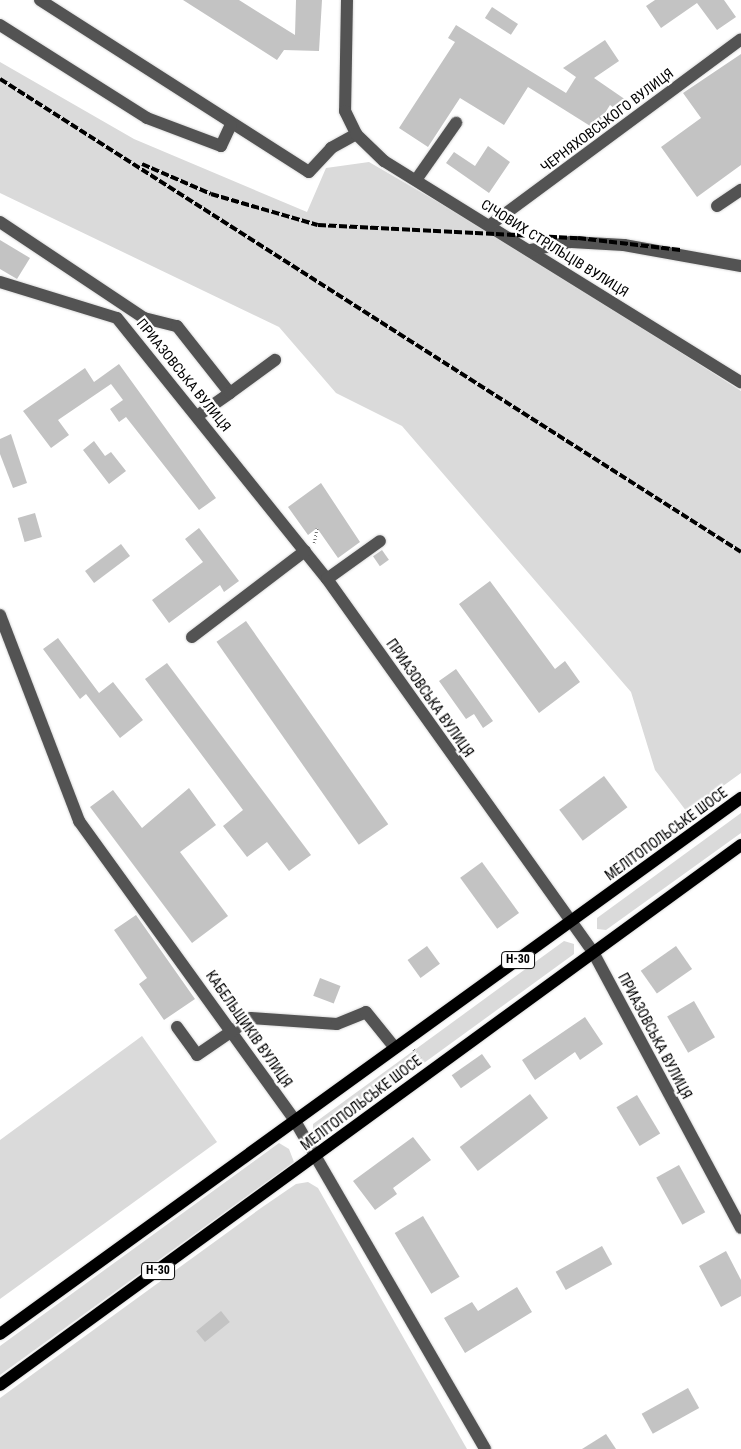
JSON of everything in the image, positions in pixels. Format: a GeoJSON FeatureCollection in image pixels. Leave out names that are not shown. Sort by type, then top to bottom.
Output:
{"type":"FeatureCollection","features":[{"type":"Feature","properties":{"kind":"main road","name":"МЕЛІТОПОЛЬСЬКЕ ШОСЕ"},"geometry":{"type":"LineString","coordinates":[[0,1334],[741,798]]}},
{"type":"Feature","properties":{"kind":"main road","name":"МЕЛІТОПОЛЬСЬКЕ ШОСЕ"},"geometry":{"type":"LineString","coordinates":[[0,1385],[741,845]]}},
{"type":"Feature","properties":{"kind":"street"},"geometry":{"type":"LineString","coordinates":[[40,0],[231,125],[309,172],[331,148],[356,134],[345,111],[347,0]]}},
{"type":"Feature","properties":{"kind":"street"},"geometry":{"type":"LineString","coordinates":[[0,25],[147,118],[221,146],[231,125]]}},
{"type":"Feature","properties":{"kind":"street","name":"ЧЕРНЯХОВСЬКОГО ВУЛИЦЯ"},"geometry":{"type":"LineString","coordinates":[[490,225],[741,39]]}},
{"type":"Feature","properties":{"kind":"street"},"geometry":{"type":"LineString","coordinates":[[416,180],[456,123]]}},
{"type":"Feature","properties":{"kind":"street","name":"СІЧОВИХ СТРІЛЬЦІВ ВУЛИЦЯ"},"geometry":{"type":"LineString","coordinates":[[356,134],[384,161],[531,250],[741,382]]}},
{"type":"Feature","properties":{"kind":"street"},"geometry":{"type":"LineString","coordinates":[[717,206],[741,190]]}},
{"type":"Feature","properties":{"kind":"street"},"geometry":{"type":"LineString","coordinates":[[0,222],[144,318],[177,326],[230,393]]}},
{"type":"Feature","properties":{"kind":"street"},"geometry":{"type":"LineString","coordinates":[[531,250],[571,242],[624,245],[741,266]]}},
{"type":"Feature","properties":{"kind":"street","name":"ПРИАЗОВСЬКА ВУЛИЦЯ"},"geometry":{"type":"LineString","coordinates":[[0,282],[13,290],[117,318],[198,415],[327,579],[593,952],[741,1228]]}},
{"type":"Feature","properties":{"kind":"street"},"geometry":{"type":"LineString","coordinates":[[198,415],[275,360]]}},
{"type":"Feature","properties":{"kind":"street"},"geometry":{"type":"LineString","coordinates":[[327,579],[380,541]]}},
{"type":"Feature","properties":{"kind":"street"},"geometry":{"type":"LineString","coordinates":[[192,637],[305,551]]}},
{"type":"Feature","properties":{"kind":"street","name":"КАБЕЛЬЩИКІВ ВУЛИЦЯ"},"geometry":{"type":"LineString","coordinates":[[1,620],[79,821],[232,1030],[295,1121],[485,1449]]}},
{"type":"Feature","properties":{"kind":"street"},"geometry":{"type":"LineString","coordinates":[[177,1027],[197,1055],[251,1018],[337,1024],[366,1012],[395,1048]]}},
{"type":"Feature","properties":{"kind":"path"},"geometry":{"type":"LineString","coordinates":[[408,1039],[429,1071]]}},
{"type":"Feature","properties":{"kind":"shaded area"},"geometry":{"type":"Polygon","coordinates":[[[0,62],[134,139],[307,212],[326,168],[369,162],[524,252],[741,391],[741,773],[687,812],[655,770],[631,692],[402,426],[336,393],[279,327],[0,193],[0,62]]]}},
{"type":"Feature","properties":{"kind":"shaded area"},"geometry":{"type":"Polygon","coordinates":[[[741,813],[741,833],[606,930],[597,929],[597,918],[741,813]]]}},
{"type":"Feature","properties":{"kind":"shaded area"},"geometry":{"type":"Polygon","coordinates":[[[564,941],[574,944],[574,954],[322,1137],[313,1135],[313,1124],[564,941]]]}},
{"type":"Feature","properties":{"kind":"shaded area"},"geometry":{"type":"Polygon","coordinates":[[[142,1036],[217,1142],[0,1299],[0,1140],[142,1036]]]}},
{"type":"Feature","properties":{"kind":"shaded area"},"geometry":{"type":"Polygon","coordinates":[[[279,1143],[289,1149],[294,1162],[0,1375],[0,1346],[279,1143]]]}},
{"type":"Feature","properties":{"kind":"shaded area"},"geometry":{"type":"Polygon","coordinates":[[[308,1182],[318,1188],[467,1449],[0,1449],[0,1398],[261,1208],[296,1184],[308,1182]]]}},
{"type":"Feature","properties":{"kind":"building"},"geometry":{"type":"Polygon","coordinates":[[[183,0],[239,0],[295,35],[296,0],[322,0],[319,51],[284,50],[277,60],[183,0]]]}},
{"type":"Feature","properties":{"kind":"building"},"geometry":{"type":"Polygon","coordinates":[[[655,0],[724,0],[736,17],[717,30],[697,3],[661,28],[646,6],[655,0]]]}},
{"type":"Feature","properties":{"kind":"building"},"geometry":{"type":"Polygon","coordinates":[[[492,7],[518,24],[511,35],[485,18],[492,7]]]}},
{"type":"Feature","properties":{"kind":"building"},"geometry":{"type":"Polygon","coordinates":[[[456,25],[566,93],[576,77],[563,68],[605,40],[619,61],[594,78],[626,100],[618,111],[610,105],[595,129],[528,87],[504,125],[460,98],[428,147],[399,128],[455,42],[448,38],[456,25]]]}},
{"type":"Feature","properties":{"kind":"building"},"geometry":{"type":"Polygon","coordinates":[[[741,54],[741,165],[697,197],[661,147],[701,118],[683,93],[741,54]]]}},
{"type":"Feature","properties":{"kind":"building"},"geometry":{"type":"Polygon","coordinates":[[[488,146],[510,162],[489,193],[446,163],[454,152],[475,166],[488,146]]]}},
{"type":"Feature","properties":{"kind":"building"},"geometry":{"type":"Polygon","coordinates":[[[0,240],[30,258],[17,279],[0,269],[0,240]]]}},
{"type":"Feature","properties":{"kind":"building"},"geometry":{"type":"Polygon","coordinates":[[[119,364],[216,498],[199,510],[126,417],[119,422],[110,409],[123,400],[111,384],[58,420],[69,435],[51,448],[23,411],[85,368],[94,382],[119,364]]]}},
{"type":"Feature","properties":{"kind":"building"},"geometry":{"type":"Polygon","coordinates":[[[11,434],[27,483],[13,488],[0,454],[0,439],[11,434]]]}},
{"type":"Feature","properties":{"kind":"building"},"geometry":{"type":"Polygon","coordinates":[[[94,441],[105,456],[111,452],[126,471],[109,484],[83,450],[94,441]]]}},
{"type":"Feature","properties":{"kind":"building"},"geometry":{"type":"Polygon","coordinates":[[[321,483],[360,542],[338,558],[317,528],[308,535],[288,507],[321,483]]]}},
{"type":"Feature","properties":{"kind":"building"},"geometry":{"type":"Polygon","coordinates":[[[35,513],[42,537],[25,542],[18,518],[35,513]]]}},
{"type":"Feature","properties":{"kind":"building"},"geometry":{"type":"Polygon","coordinates":[[[199,528],[239,581],[224,592],[220,585],[169,623],[152,600],[203,562],[185,539],[199,528]]]}},
{"type":"Feature","properties":{"kind":"building"},"geometry":{"type":"Polygon","coordinates":[[[121,544],[130,556],[94,583],[85,571],[121,544]]]}},
{"type":"Feature","properties":{"kind":"building"},"geometry":{"type":"Polygon","coordinates":[[[382,550],[389,560],[380,566],[373,556],[382,550]]]}},
{"type":"Feature","properties":{"kind":"building"},"geometry":{"type":"Polygon","coordinates":[[[490,581],[555,669],[565,661],[580,682],[539,713],[459,604],[490,581]]]}},
{"type":"Feature","properties":{"kind":"building"},"geometry":{"type":"Polygon","coordinates":[[[246,621],[388,824],[359,845],[217,642],[246,621]]]}},
{"type":"Feature","properties":{"kind":"building"},"geometry":{"type":"Polygon","coordinates":[[[58,638],[99,693],[113,682],[143,720],[120,738],[86,694],[80,699],[43,649],[58,638]]]}},
{"type":"Feature","properties":{"kind":"building"},"geometry":{"type":"Polygon","coordinates":[[[167,663],[311,855],[289,871],[267,842],[247,857],[223,826],[243,810],[145,679],[167,663]]]}},
{"type":"Feature","properties":{"kind":"building"},"geometry":{"type":"Polygon","coordinates":[[[456,669],[493,721],[483,728],[474,714],[466,719],[439,681],[456,669]]]}},
{"type":"Feature","properties":{"kind":"building"},"geometry":{"type":"Polygon","coordinates":[[[604,776],[627,807],[583,841],[559,810],[604,776]]]}},
{"type":"Feature","properties":{"kind":"building"},"geometry":{"type":"Polygon","coordinates":[[[189,788],[216,825],[180,852],[228,916],[192,943],[90,807],[113,790],[142,828],[189,788]]]}},
{"type":"Feature","properties":{"kind":"building"},"geometry":{"type":"Polygon","coordinates":[[[482,862],[519,913],[497,929],[460,878],[482,862]]]}},
{"type":"Feature","properties":{"kind":"building"},"geometry":{"type":"Polygon","coordinates":[[[136,915],[195,999],[164,1020],[139,984],[147,978],[114,930],[136,915]]]}},
{"type":"Feature","properties":{"kind":"building"},"geometry":{"type":"Polygon","coordinates":[[[427,946],[440,964],[421,978],[408,960],[427,946]]]}},
{"type":"Feature","properties":{"kind":"building"},"geometry":{"type":"Polygon","coordinates":[[[676,946],[692,969],[657,994],[641,971],[676,946]]]}},
{"type":"Feature","properties":{"kind":"building"},"geometry":{"type":"Polygon","coordinates":[[[320,978],[341,986],[334,1004],[313,996],[320,978]]]}},
{"type":"Feature","properties":{"kind":"building"},"geometry":{"type":"Polygon","coordinates":[[[694,1001],[715,1037],[688,1053],[667,1016],[694,1001]]]}},
{"type":"Feature","properties":{"kind":"building"},"geometry":{"type":"Polygon","coordinates":[[[585,1017],[603,1044],[580,1060],[575,1052],[535,1080],[522,1060],[585,1017]]]}},
{"type":"Feature","properties":{"kind":"building"},"geometry":{"type":"Polygon","coordinates":[[[482,1054],[491,1067],[461,1088],[452,1075],[482,1054]]]}},
{"type":"Feature","properties":{"kind":"building"},"geometry":{"type":"Polygon","coordinates":[[[530,1094],[548,1118],[478,1171],[460,1147],[530,1094]]]}},
{"type":"Feature","properties":{"kind":"building"},"geometry":{"type":"Polygon","coordinates":[[[637,1095],[660,1134],[640,1146],[616,1107],[637,1095]]]}},
{"type":"Feature","properties":{"kind":"building"},"geometry":{"type":"Polygon","coordinates":[[[413,1137],[431,1160],[393,1188],[397,1194],[375,1210],[353,1181],[413,1137]]]}},
{"type":"Feature","properties":{"kind":"building"},"geometry":{"type":"Polygon","coordinates":[[[679,1165],[705,1212],[682,1225],[656,1178],[679,1165]]]}},
{"type":"Feature","properties":{"kind":"building"},"geometry":{"type":"Polygon","coordinates":[[[423,1216],[460,1277],[431,1294],[395,1233],[423,1216]]]}},
{"type":"Feature","properties":{"kind":"building"},"geometry":{"type":"Polygon","coordinates":[[[602,1246],[612,1264],[566,1290],[556,1272],[602,1246]]]}},
{"type":"Feature","properties":{"kind":"building"},"geometry":{"type":"Polygon","coordinates":[[[726,1251],[741,1280],[741,1296],[721,1307],[699,1266],[726,1251]]]}},
{"type":"Feature","properties":{"kind":"building"},"geometry":{"type":"Polygon","coordinates":[[[517,1287],[532,1312],[465,1353],[444,1318],[472,1302],[478,1311],[517,1287]]]}},
{"type":"Feature","properties":{"kind":"building"},"geometry":{"type":"Polygon","coordinates":[[[221,1311],[230,1322],[205,1342],[196,1331],[221,1311]]]}},
{"type":"Feature","properties":{"kind":"building"},"geometry":{"type":"Polygon","coordinates":[[[688,1388],[699,1408],[653,1434],[642,1414],[688,1388]]]}},
{"type":"Feature","properties":{"kind":"building"},"geometry":{"type":"Polygon","coordinates":[[[606,1434],[616,1449],[582,1449],[606,1434]]]}},
{"type":"Feature","properties":{"kind":"railway"},"geometry":{"type":"LineString","coordinates":[[0,79],[741,552]]}},
{"type":"Feature","properties":{"kind":"railway"},"geometry":{"type":"LineString","coordinates":[[142,164],[211,194],[318,225],[578,238],[680,250]]}}]}
